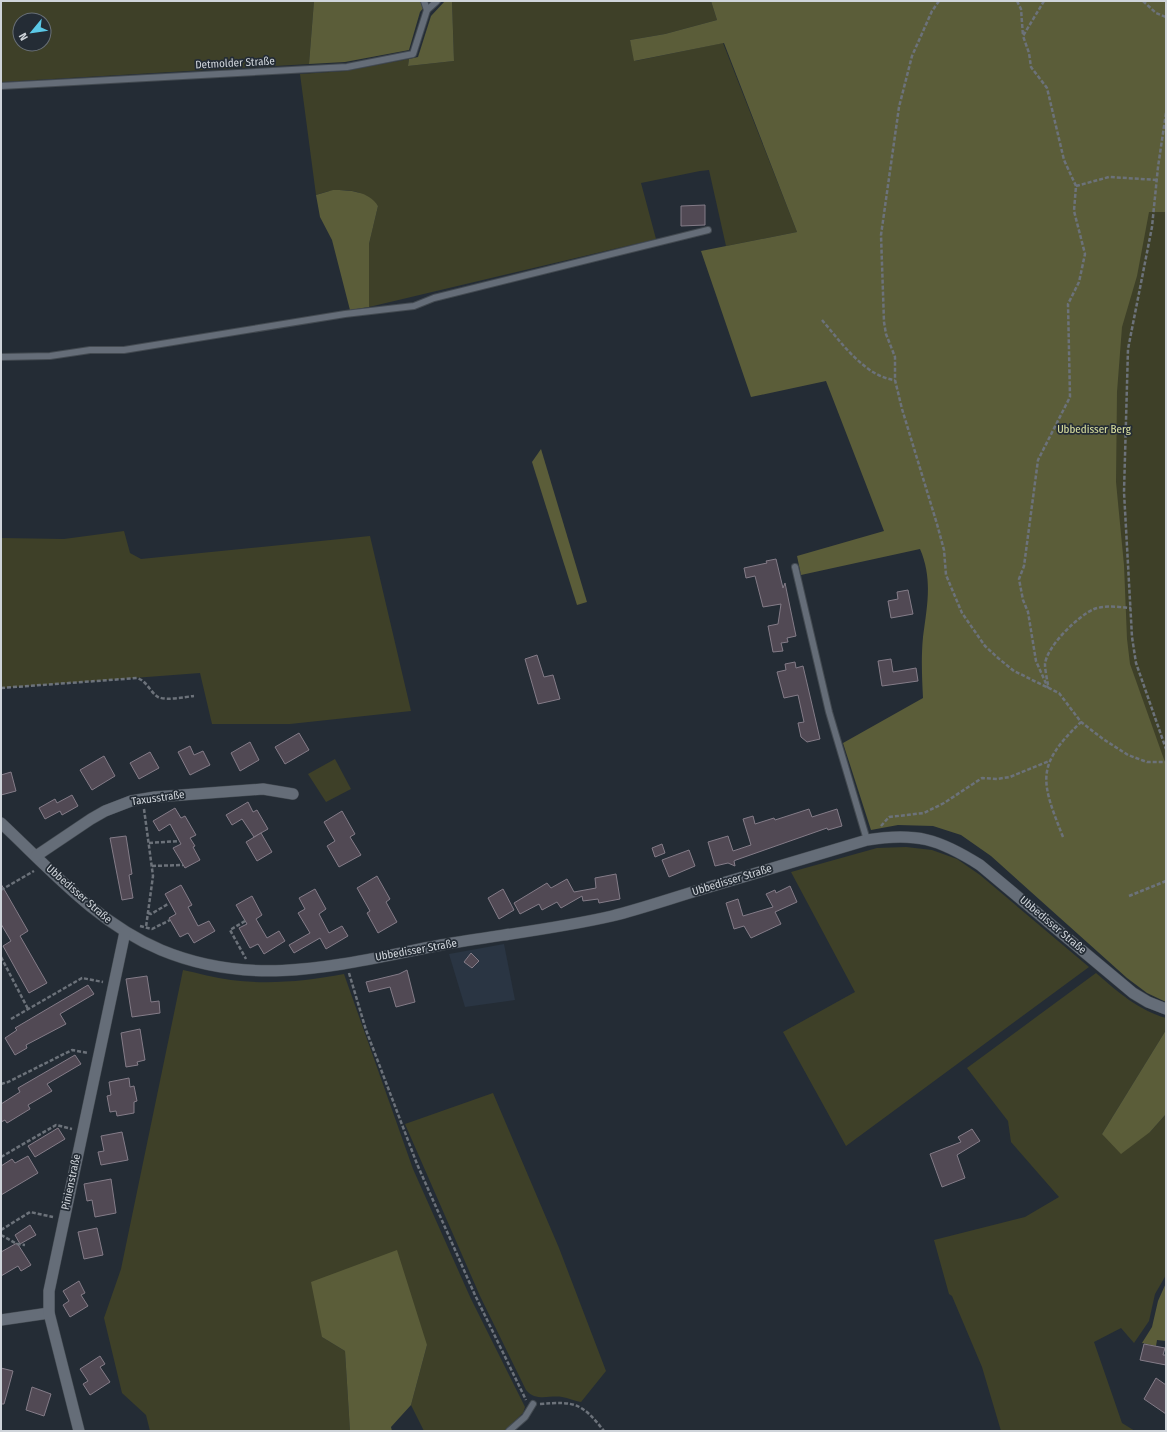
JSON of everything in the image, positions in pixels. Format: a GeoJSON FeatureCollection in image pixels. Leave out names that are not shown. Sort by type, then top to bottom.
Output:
{"type":"FeatureCollection","features":[{"type":"Feature","properties":{"kind":"street","name":"Taxusstraße"},"geometry":{"type":"LineString","coordinates":[[36,856],[105,811],[143,798],[263,789],[293,794]]}},
{"type":"Feature","properties":{"kind":"street","name":"Ubbedisser Straße"},"geometry":{"type":"LineString","coordinates":[[1,823],[83,901],[125,932],[162,950],[210,964],[249,971],[278,972],[347,963],[612,916],[867,840],[905,836],[935,841],[958,851],[980,865],[1132,993],[1148,1002],[1166,1009]]}},
{"type":"Feature","properties":{"kind":"street","name":"Pinienstraße"},"geometry":{"type":"LineString","coordinates":[[79,1431],[50,1313],[49,1291],[125,932]]}},
{"type":"Feature","properties":{"kind":"street"},"geometry":{"type":"LineString","coordinates":[[1,1320],[50,1313]]}},
{"type":"Feature","properties":{"kind":"lane"},"geometry":{"type":"LineString","coordinates":[[424,1],[427,10],[437,1]]}},
{"type":"Feature","properties":{"kind":"lane","name":"Detmolder Straße"},"geometry":{"type":"LineString","coordinates":[[1,86],[347,67],[413,54],[427,10]]}},
{"type":"Feature","properties":{"kind":"lane"},"geometry":{"type":"LineString","coordinates":[[1,356],[50,356],[90,350],[124,350],[358,312],[414,306],[442,296],[708,230]]}},
{"type":"Feature","properties":{"kind":"lane"},"geometry":{"type":"LineString","coordinates":[[795,567],[829,712],[867,840]]}},
{"type":"Feature","properties":{"kind":"lane"},"geometry":{"type":"LineString","coordinates":[[509,1431],[525,1417],[533,1404]]}},
{"type":"Feature","properties":{"kind":"path"},"geometry":{"type":"LineString","coordinates":[[939,1],[932,11],[912,56],[899,107],[881,235],[884,322],[886,334],[895,357],[895,380],[902,409],[944,550],[946,575],[962,613],[985,646],[998,658],[1014,671],[1059,693],[1081,722],[1103,739],[1128,755],[1148,762],[1166,762]]}},
{"type":"Feature","properties":{"kind":"path"},"geometry":{"type":"LineString","coordinates":[[1017,1],[1021,9],[1023,36],[1029,53],[1031,67],[1047,88],[1064,160],[1076,186],[1074,211],[1085,254],[1079,282],[1068,304],[1070,397],[1038,460],[1024,566],[1019,579],[1023,600],[1028,612],[1036,661],[1048,688]]}},
{"type":"Feature","properties":{"kind":"path"},"geometry":{"type":"LineString","coordinates":[[1023,36],[1044,1]]}},
{"type":"Feature","properties":{"kind":"path"},"geometry":{"type":"LineString","coordinates":[[1143,1],[1156,13],[1166,16]]}},
{"type":"Feature","properties":{"kind":"path"},"geometry":{"type":"LineString","coordinates":[[1166,113],[1158,167],[1158,180],[1152,227],[1128,349],[1124,492],[1136,663],[1166,749]]}},
{"type":"Feature","properties":{"kind":"path"},"geometry":{"type":"LineString","coordinates":[[1076,186],[1109,177],[1158,180]]}},
{"type":"Feature","properties":{"kind":"path"},"geometry":{"type":"LineString","coordinates":[[822,320],[856,359],[885,379],[895,380]]}},
{"type":"Feature","properties":{"kind":"path"},"geometry":{"type":"LineString","coordinates":[[1048,688],[1045,664],[1050,652],[1068,629],[1094,609],[1113,606],[1131,608]]}},
{"type":"Feature","properties":{"kind":"path"},"geometry":{"type":"LineString","coordinates":[[1,688],[137,678],[143,679],[158,696],[167,698],[194,696]]}},
{"type":"Feature","properties":{"kind":"path"},"geometry":{"type":"LineString","coordinates":[[1062,837],[1050,803],[1045,778],[1049,761],[1063,739],[1081,722]]}},
{"type":"Feature","properties":{"kind":"path"},"geometry":{"type":"LineString","coordinates":[[889,817],[924,813],[944,803],[982,778],[997,779],[1010,777],[1049,761]]}},
{"type":"Feature","properties":{"kind":"path"},"geometry":{"type":"LineString","coordinates":[[143,798],[153,876],[146,927],[152,929],[170,920]]}},
{"type":"Feature","properties":{"kind":"path"},"geometry":{"type":"LineString","coordinates":[[149,843],[179,841]]}},
{"type":"Feature","properties":{"kind":"path"},"geometry":{"type":"LineString","coordinates":[[1,890],[44,864]]}},
{"type":"Feature","properties":{"kind":"path"},"geometry":{"type":"LineString","coordinates":[[152,866],[183,865]]}},
{"type":"Feature","properties":{"kind":"path"},"geometry":{"type":"LineString","coordinates":[[1129,896],[1166,882]]}},
{"type":"Feature","properties":{"kind":"path"},"geometry":{"type":"LineString","coordinates":[[148,913],[151,914],[168,904]]}},
{"type":"Feature","properties":{"kind":"path"},"geometry":{"type":"LineString","coordinates":[[245,921],[230,930],[248,963],[249,971]]}},
{"type":"Feature","properties":{"kind":"path"},"geometry":{"type":"LineString","coordinates":[[1,957],[28,1009]]}},
{"type":"Feature","properties":{"kind":"path"},"geometry":{"type":"LineString","coordinates":[[347,963],[351,985],[366,1030],[417,1164],[475,1295],[525,1398],[528,1402],[533,1404],[566,1402],[573,1404],[593,1416],[604,1431]]}},
{"type":"Feature","properties":{"kind":"path"},"geometry":{"type":"LineString","coordinates":[[11,1019],[82,978],[113,984]]}},
{"type":"Feature","properties":{"kind":"path"},"geometry":{"type":"LineString","coordinates":[[1,1084],[8,1082],[72,1050],[98,1055]]}},
{"type":"Feature","properties":{"kind":"path"},"geometry":{"type":"LineString","coordinates":[[1,1158],[56,1125],[82,1131]]}},
{"type":"Feature","properties":{"kind":"path"},"geometry":{"type":"LineString","coordinates":[[1,1230],[30,1212],[63,1220]]}},
{"type":"Feature","properties":{"kind":"path"},"geometry":{"type":"LineString","coordinates":[[1,1235],[18,1244],[25,1245]]}},
{"type":"Feature","properties":{"kind":"shaded area"},"geometry":{"type":"Polygon","coordinates":[[[504,944],[515,1000],[465,1007],[449,954],[504,944]]]}},
{"type":"Feature","properties":{"kind":"green space"},"geometry":{"type":"Polygon","coordinates":[[[1,1],[314,1],[309,64],[1,82],[1,1]]]}},
{"type":"Feature","properties":{"kind":"green space"},"geometry":{"type":"Polygon","coordinates":[[[314,1],[429,1],[420,12],[409,50],[345,62],[309,64],[314,1]]]}},
{"type":"Feature","properties":{"kind":"green space"},"geometry":{"type":"Polygon","coordinates":[[[445,1],[452,1],[454,61],[408,66],[409,59],[418,57],[431,16],[445,1]]]}},
{"type":"Feature","properties":{"kind":"green space"},"geometry":{"type":"Polygon","coordinates":[[[452,1],[711,1],[717,20],[665,34],[630,40],[635,61],[723,43],[797,232],[726,246],[709,170],[700,171],[641,183],[656,239],[369,307],[369,244],[378,206],[365,195],[349,190],[324,192],[316,195],[300,74],[346,71],[409,59],[408,66],[454,61],[452,1]]]}},
{"type":"Feature","properties":{"kind":"green space","name":"Ubbedisser Berg"},"geometry":{"type":"Polygon","coordinates":[[[711,1],[1166,1],[1166,212],[1149,212],[1137,276],[1122,327],[1117,392],[1116,482],[1124,565],[1127,639],[1130,664],[1166,765],[1166,1002],[1147,993],[1127,978],[991,856],[961,835],[933,826],[898,825],[871,830],[843,743],[923,698],[922,652],[928,593],[927,571],[920,549],[801,575],[797,556],[884,531],[826,381],[751,397],[701,251],[797,232],[724,43],[634,61],[630,40],[665,34],[717,20],[711,1]]]}},
{"type":"Feature","properties":{"kind":"green space"},"geometry":{"type":"Polygon","coordinates":[[[1166,1],[1166,988],[1057,678],[1166,1]]]}},
{"type":"Feature","properties":{"kind":"green space"},"geometry":{"type":"Polygon","coordinates":[[[333,190],[346,190],[364,194],[378,206],[369,244],[369,307],[350,310],[332,240],[320,217],[316,195],[333,190]]]}},
{"type":"Feature","properties":{"kind":"green space"},"geometry":{"type":"Polygon","coordinates":[[[541,449],[587,602],[577,605],[532,462],[541,449]]]}},
{"type":"Feature","properties":{"kind":"green space"},"geometry":{"type":"Polygon","coordinates":[[[124,531],[130,553],[141,559],[370,536],[411,711],[290,724],[212,724],[200,673],[1,688],[1,538],[64,539],[124,531]]]}},
{"type":"Feature","properties":{"kind":"green space"},"geometry":{"type":"Polygon","coordinates":[[[335,759],[351,789],[326,802],[308,774],[335,759]]]}},
{"type":"Feature","properties":{"kind":"green space"},"geometry":{"type":"Polygon","coordinates":[[[906,847],[932,850],[957,859],[980,875],[1089,967],[846,1146],[783,1032],[855,992],[791,872],[877,848],[906,847]]]}},
{"type":"Feature","properties":{"kind":"green space"},"geometry":{"type":"Polygon","coordinates":[[[183,970],[225,979],[259,982],[316,979],[344,974],[413,1169],[471,1299],[525,1407],[523,1413],[504,1431],[424,1431],[411,1405],[427,1345],[322,1337],[345,1351],[350,1431],[150,1431],[146,1415],[122,1393],[104,1318],[121,1269],[183,970]]]}},
{"type":"Feature","properties":{"kind":"green space"},"geometry":{"type":"Polygon","coordinates":[[[1096,973],[1137,1005],[1156,1015],[1166,1018],[1166,1030],[1102,1134],[1150,1132],[1166,1114],[1166,1275],[1155,1294],[1149,1321],[1134,1343],[1121,1328],[1094,1342],[1122,1423],[1135,1431],[1001,1431],[982,1367],[952,1296],[949,1294],[934,1240],[1025,1217],[1059,1197],[1011,1142],[1008,1121],[967,1068],[1096,973]]]}},
{"type":"Feature","properties":{"kind":"green space"},"geometry":{"type":"Polygon","coordinates":[[[1166,1030],[1166,1114],[1150,1132],[1121,1154],[1102,1134],[1166,1030]]]}},
{"type":"Feature","properties":{"kind":"green space"},"geometry":{"type":"Polygon","coordinates":[[[493,1093],[559,1248],[606,1371],[581,1402],[562,1397],[538,1397],[530,1394],[526,1390],[480,1296],[405,1124],[493,1093]]]}},
{"type":"Feature","properties":{"kind":"green space"},"geometry":{"type":"Polygon","coordinates":[[[397,1250],[427,1345],[411,1405],[391,1427],[392,1431],[350,1431],[345,1351],[322,1337],[311,1282],[397,1250]]]}},
{"type":"Feature","properties":{"kind":"green space"},"geometry":{"type":"Polygon","coordinates":[[[1166,1283],[1166,1341],[1157,1340],[1156,1346],[1142,1343],[1152,1327],[1158,1301],[1166,1283]]]}},
{"type":"Feature","properties":{"kind":"building"},"geometry":{"type":"Polygon","coordinates":[[[705,205],[705,225],[681,226],[681,206],[705,205]]]}},
{"type":"Feature","properties":{"kind":"building"},"geometry":{"type":"Polygon","coordinates":[[[776,559],[783,588],[785,583],[796,636],[787,638],[788,642],[781,643],[783,651],[773,652],[768,626],[778,624],[781,604],[763,607],[755,576],[746,578],[744,568],[767,563],[766,561],[776,559]]]}},
{"type":"Feature","properties":{"kind":"building"},"geometry":{"type":"Polygon","coordinates":[[[908,590],[913,614],[891,618],[888,601],[898,599],[897,592],[908,590]]]}},
{"type":"Feature","properties":{"kind":"building"},"geometry":{"type":"Polygon","coordinates":[[[537,655],[544,677],[553,675],[560,699],[538,704],[525,659],[537,655]]]}},
{"type":"Feature","properties":{"kind":"building"},"geometry":{"type":"Polygon","coordinates":[[[891,659],[893,672],[916,668],[918,681],[882,686],[878,661],[891,659]]]}},
{"type":"Feature","properties":{"kind":"building"},"geometry":{"type":"Polygon","coordinates":[[[795,662],[796,668],[803,666],[820,739],[807,742],[801,737],[798,723],[804,722],[798,695],[784,698],[777,672],[786,670],[785,664],[795,662]]]}},
{"type":"Feature","properties":{"kind":"building"},"geometry":{"type":"Polygon","coordinates":[[[299,733],[309,750],[285,764],[275,747],[299,733]]]}},
{"type":"Feature","properties":{"kind":"building"},"geometry":{"type":"Polygon","coordinates":[[[250,742],[259,760],[240,771],[231,753],[250,742]]]}},
{"type":"Feature","properties":{"kind":"building"},"geometry":{"type":"Polygon","coordinates":[[[190,746],[194,755],[203,751],[210,765],[190,775],[178,752],[190,746]]]}},
{"type":"Feature","properties":{"kind":"building"},"geometry":{"type":"Polygon","coordinates":[[[150,752],[159,768],[139,779],[130,763],[150,752]]]}},
{"type":"Feature","properties":{"kind":"building"},"geometry":{"type":"Polygon","coordinates":[[[104,756],[115,776],[92,790],[80,770],[104,756]]]}},
{"type":"Feature","properties":{"kind":"building"},"geometry":{"type":"Polygon","coordinates":[[[11,772],[16,791],[1,795],[1,775],[11,772]]]}},
{"type":"Feature","properties":{"kind":"building"},"geometry":{"type":"Polygon","coordinates":[[[72,795],[78,806],[62,815],[60,811],[45,819],[39,808],[55,799],[57,803],[72,795]]]}},
{"type":"Feature","properties":{"kind":"building"},"geometry":{"type":"Polygon","coordinates":[[[248,802],[253,812],[257,810],[268,829],[254,837],[242,819],[232,825],[226,815],[248,802]]]}},
{"type":"Feature","properties":{"kind":"building"},"geometry":{"type":"Polygon","coordinates":[[[175,808],[181,818],[185,816],[196,835],[190,838],[195,846],[193,847],[200,860],[185,868],[173,848],[181,844],[170,824],[159,831],[153,821],[175,808]]]}},
{"type":"Feature","properties":{"kind":"building"},"geometry":{"type":"Polygon","coordinates":[[[809,809],[812,817],[837,809],[842,826],[828,830],[827,828],[736,860],[734,861],[735,866],[728,863],[715,866],[708,842],[728,836],[733,851],[751,845],[743,819],[753,816],[755,824],[774,818],[775,820],[809,809]]]}},
{"type":"Feature","properties":{"kind":"building"},"geometry":{"type":"Polygon","coordinates":[[[342,811],[355,834],[350,837],[361,855],[339,867],[327,846],[335,841],[324,822],[342,811]]]}},
{"type":"Feature","properties":{"kind":"building"},"geometry":{"type":"Polygon","coordinates":[[[261,833],[272,852],[257,861],[246,842],[261,833]]]}},
{"type":"Feature","properties":{"kind":"building"},"geometry":{"type":"Polygon","coordinates":[[[126,836],[132,874],[129,875],[133,898],[122,900],[110,838],[126,836]]]}},
{"type":"Feature","properties":{"kind":"building"},"geometry":{"type":"Polygon","coordinates":[[[662,844],[665,853],[655,857],[652,848],[662,844]]]}},
{"type":"Feature","properties":{"kind":"building"},"geometry":{"type":"Polygon","coordinates":[[[689,850],[695,866],[669,877],[662,860],[689,850]]]}},
{"type":"Feature","properties":{"kind":"building"},"geometry":{"type":"Polygon","coordinates":[[[616,874],[620,899],[599,903],[598,899],[583,901],[582,896],[561,908],[557,902],[542,910],[539,904],[520,914],[514,903],[547,883],[551,888],[567,879],[574,892],[596,888],[595,878],[616,874]]]}},
{"type":"Feature","properties":{"kind":"building"},"geometry":{"type":"Polygon","coordinates":[[[377,876],[390,899],[386,902],[397,922],[378,933],[367,913],[370,911],[357,888],[377,876]]]}},
{"type":"Feature","properties":{"kind":"building"},"geometry":{"type":"Polygon","coordinates":[[[1,884],[28,931],[20,936],[47,983],[29,993],[3,946],[11,941],[1,924],[1,884]]]}},
{"type":"Feature","properties":{"kind":"building"},"geometry":{"type":"Polygon","coordinates":[[[181,885],[192,905],[188,907],[198,926],[209,921],[215,931],[194,943],[188,933],[180,937],[169,918],[176,914],[165,894],[181,885]]]}},
{"type":"Feature","properties":{"kind":"building"},"geometry":{"type":"Polygon","coordinates":[[[790,886],[797,902],[775,912],[781,924],[751,938],[744,926],[734,929],[726,903],[738,899],[743,916],[773,907],[766,894],[775,890],[776,893],[790,886]]]}},
{"type":"Feature","properties":{"kind":"building"},"geometry":{"type":"Polygon","coordinates":[[[315,889],[326,909],[319,914],[329,933],[342,926],[348,936],[326,949],[320,938],[294,953],[289,945],[310,933],[298,913],[305,909],[299,898],[315,889]]]}},
{"type":"Feature","properties":{"kind":"building"},"geometry":{"type":"Polygon","coordinates":[[[503,889],[514,910],[499,919],[488,898],[503,889]]]}},
{"type":"Feature","properties":{"kind":"building"},"geometry":{"type":"Polygon","coordinates":[[[252,896],[262,915],[256,919],[267,938],[279,931],[285,941],[264,954],[258,944],[250,948],[239,928],[247,924],[236,905],[252,896]]]}},
{"type":"Feature","properties":{"kind":"building"},"geometry":{"type":"Polygon","coordinates":[[[471,953],[479,961],[472,968],[464,962],[471,953]]]}},
{"type":"Feature","properties":{"kind":"building"},"geometry":{"type":"Polygon","coordinates":[[[407,970],[415,1002],[396,1007],[390,987],[369,992],[366,982],[399,974],[407,970]]]}},
{"type":"Feature","properties":{"kind":"building"},"geometry":{"type":"Polygon","coordinates":[[[147,976],[151,1002],[159,1001],[160,1013],[132,1017],[126,979],[147,976]]]}},
{"type":"Feature","properties":{"kind":"building"},"geometry":{"type":"Polygon","coordinates":[[[88,985],[94,994],[60,1014],[66,1024],[26,1045],[27,1048],[15,1055],[5,1038],[17,1030],[15,1028],[88,985]]]}},
{"type":"Feature","properties":{"kind":"building"},"geometry":{"type":"Polygon","coordinates":[[[140,1029],[145,1060],[137,1062],[138,1065],[126,1067],[121,1033],[140,1029]]]}},
{"type":"Feature","properties":{"kind":"building"},"geometry":{"type":"Polygon","coordinates":[[[75,1055],[81,1064],[47,1084],[52,1091],[28,1105],[30,1109],[7,1123],[5,1120],[1,1122],[1,1104],[20,1092],[18,1088],[75,1055]]]}},
{"type":"Feature","properties":{"kind":"building"},"geometry":{"type":"Polygon","coordinates":[[[129,1078],[130,1087],[134,1086],[137,1101],[134,1102],[134,1113],[117,1116],[116,1111],[110,1112],[107,1096],[111,1095],[109,1082],[129,1078]]]}},
{"type":"Feature","properties":{"kind":"building"},"geometry":{"type":"Polygon","coordinates":[[[58,1128],[65,1139],[35,1157],[28,1146],[58,1128]]]}},
{"type":"Feature","properties":{"kind":"building"},"geometry":{"type":"Polygon","coordinates":[[[972,1129],[980,1141],[957,1155],[965,1178],[942,1187],[930,1154],[961,1142],[958,1137],[972,1129]]]}},
{"type":"Feature","properties":{"kind":"building"},"geometry":{"type":"Polygon","coordinates":[[[122,1132],[128,1160],[101,1165],[98,1152],[104,1151],[101,1136],[122,1132]]]}},
{"type":"Feature","properties":{"kind":"building"},"geometry":{"type":"Polygon","coordinates":[[[28,1156],[38,1173],[1,1195],[1,1166],[12,1159],[15,1163],[28,1156]]]}},
{"type":"Feature","properties":{"kind":"building"},"geometry":{"type":"Polygon","coordinates":[[[111,1179],[116,1213],[95,1217],[92,1200],[87,1201],[84,1184],[111,1179]]]}},
{"type":"Feature","properties":{"kind":"building"},"geometry":{"type":"Polygon","coordinates":[[[30,1225],[36,1235],[20,1244],[15,1235],[30,1225]]]}},
{"type":"Feature","properties":{"kind":"building"},"geometry":{"type":"Polygon","coordinates":[[[97,1228],[103,1255],[84,1259],[78,1232],[97,1228]]]}},
{"type":"Feature","properties":{"kind":"building"},"geometry":{"type":"Polygon","coordinates":[[[17,1243],[31,1265],[21,1271],[18,1266],[1,1276],[1,1252],[17,1243]]]}},
{"type":"Feature","properties":{"kind":"building"},"geometry":{"type":"Polygon","coordinates":[[[79,1281],[85,1293],[81,1295],[88,1306],[70,1317],[63,1305],[69,1301],[63,1291],[79,1281]]]}},
{"type":"Feature","properties":{"kind":"building"},"geometry":{"type":"Polygon","coordinates":[[[1144,1344],[1165,1348],[1163,1355],[1166,1355],[1166,1365],[1140,1360],[1144,1344]]]}},
{"type":"Feature","properties":{"kind":"building"},"geometry":{"type":"Polygon","coordinates":[[[100,1356],[105,1364],[100,1367],[110,1382],[90,1395],[83,1384],[88,1381],[80,1369],[100,1356]]]}},
{"type":"Feature","properties":{"kind":"building"},"geometry":{"type":"Polygon","coordinates":[[[1,1368],[13,1371],[4,1404],[1,1404],[1,1368]]]}},
{"type":"Feature","properties":{"kind":"building"},"geometry":{"type":"Polygon","coordinates":[[[1156,1378],[1166,1385],[1166,1414],[1144,1399],[1156,1378]]]}},
{"type":"Feature","properties":{"kind":"building"},"geometry":{"type":"Polygon","coordinates":[[[32,1387],[51,1394],[44,1416],[26,1410],[32,1387]]]}}]}
